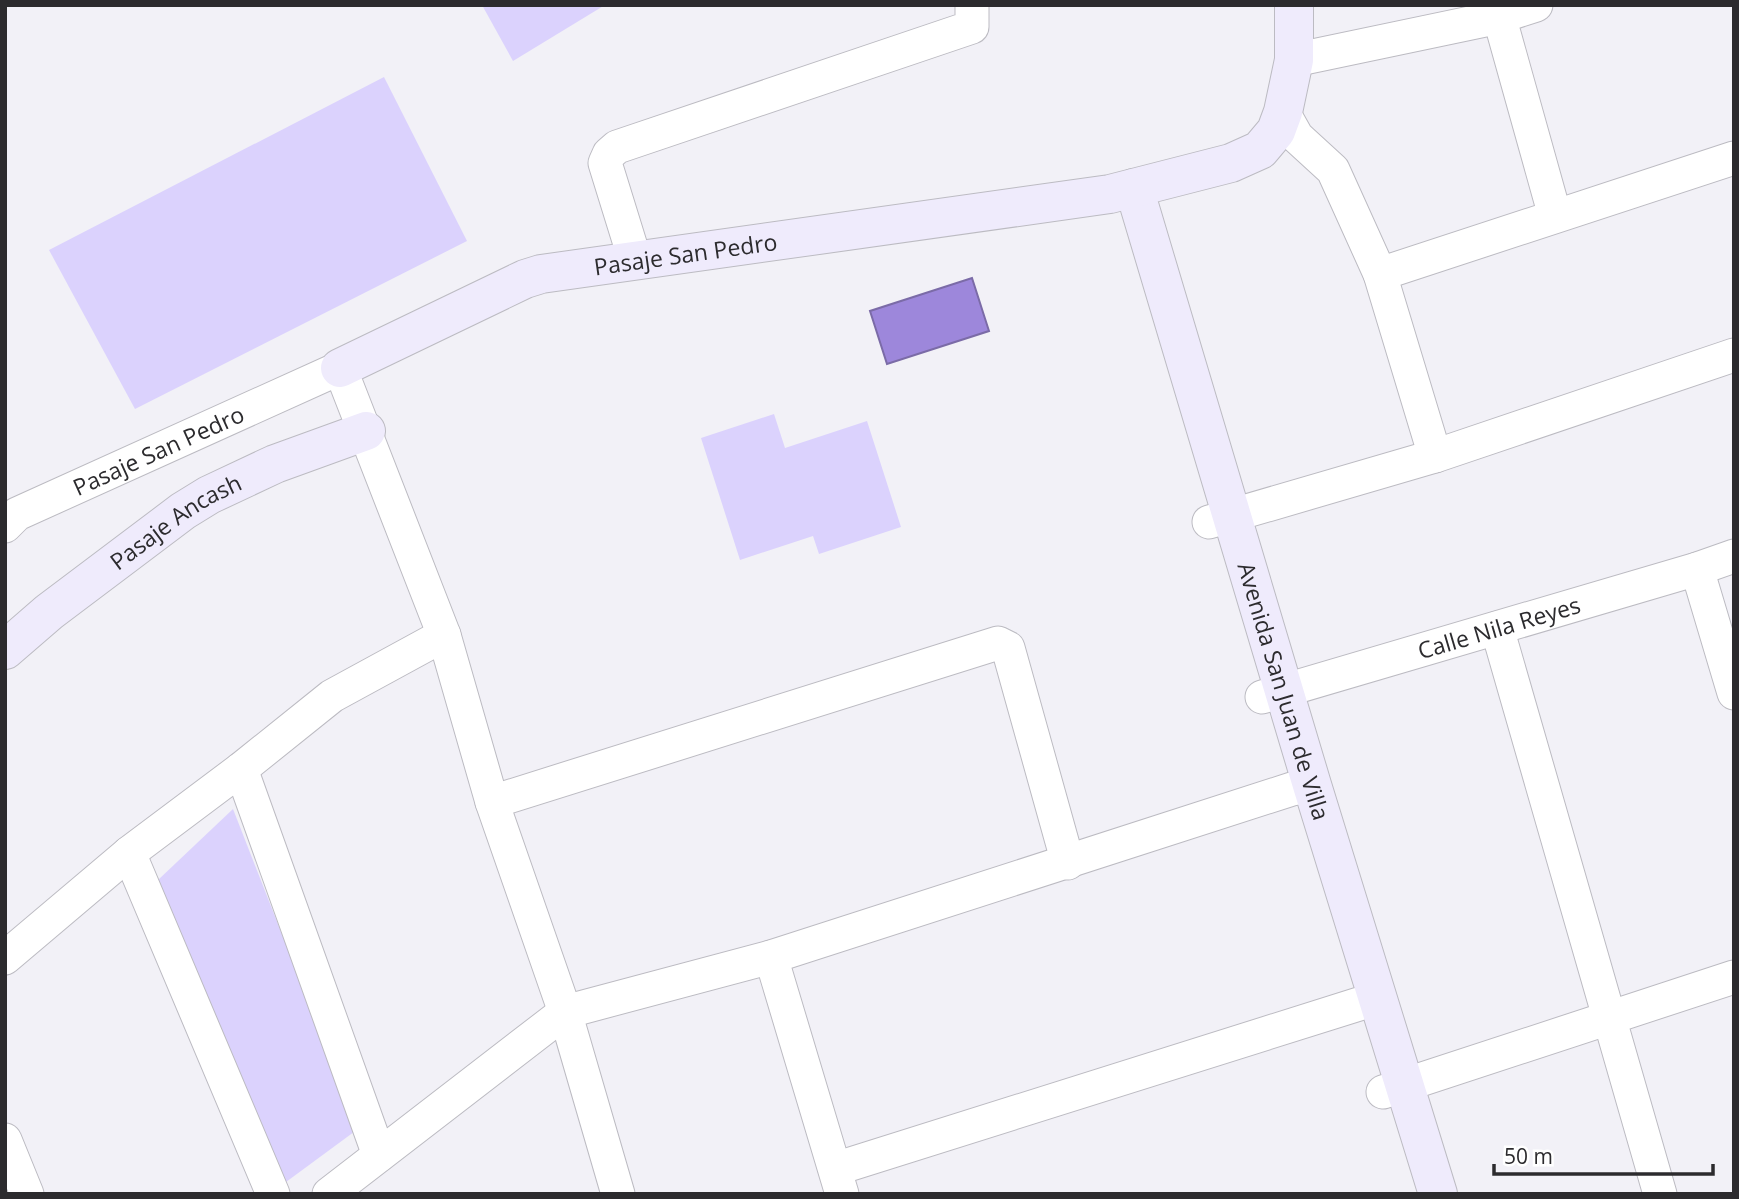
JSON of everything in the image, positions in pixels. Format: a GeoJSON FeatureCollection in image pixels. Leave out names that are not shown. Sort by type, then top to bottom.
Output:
{"type":"FeatureCollection","features":[{"type":"Feature","properties":{"kind":"street"},"geometry":{"type":"LineString","coordinates":[[635,260],[605,163],[609,154],[617,147],[972,27],[972,5]]}},
{"type":"Feature","properties":{"kind":"street","name":"Pasaje San Pedro"},"geometry":{"type":"LineString","coordinates":[[9,509],[341,368],[525,279],[541,274],[1122,191],[1231,163],[1260,150],[1276,131],[1283,112],[1294,60],[1294,5]]}},
{"type":"Feature","properties":{"kind":"street"},"geometry":{"type":"LineString","coordinates":[[1294,60],[1497,11],[1536,5]]}},
{"type":"Feature","properties":{"kind":"street"},"geometry":{"type":"LineString","coordinates":[[1497,11],[1555,216]]}},
{"type":"Feature","properties":{"kind":"street"},"geometry":{"type":"LineString","coordinates":[[1283,112],[1297,137],[1333,170],[1380,274],[1436,456]]}},
{"type":"Feature","properties":{"kind":"street"},"geometry":{"type":"LineString","coordinates":[[1380,274],[1734,158]]}},
{"type":"Feature","properties":{"kind":"street","name":"Avenida San Juan de Villa"},"geometry":{"type":"LineString","coordinates":[[1122,191],[1394,1089],[1416,1194]]}},
{"type":"Feature","properties":{"kind":"street"},"geometry":{"type":"LineString","coordinates":[[1220,519],[1436,456],[1734,355]]}},
{"type":"Feature","properties":{"kind":"street"},"geometry":{"type":"LineString","coordinates":[[341,368],[444,635],[492,802],[565,1012],[618,1194]]}},
{"type":"Feature","properties":{"kind":"street","name":"Pasaje Ancash"},"geometry":{"type":"LineString","coordinates":[[5,650],[49,612],[184,510],[209,495],[275,464],[366,431]]}},
{"type":"Feature","properties":{"kind":"street","name":"Calle Nila Reyes"},"geometry":{"type":"LineString","coordinates":[[1273,694],[1734,556]]}},
{"type":"Feature","properties":{"kind":"street"},"geometry":{"type":"LineString","coordinates":[[1697,569],[1734,693]]}},
{"type":"Feature","properties":{"kind":"street"},"geometry":{"type":"LineString","coordinates":[[1497,628],[1660,1194]]}},
{"type":"Feature","properties":{"kind":"street"},"geometry":{"type":"LineString","coordinates":[[5,958],[129,853],[242,769],[332,696],[444,635]]}},
{"type":"Feature","properties":{"kind":"street"},"geometry":{"type":"LineString","coordinates":[[492,802],[998,643],[1008,648],[1068,863]]}},
{"type":"Feature","properties":{"kind":"street"},"geometry":{"type":"LineString","coordinates":[[242,769],[379,1155]]}},
{"type":"Feature","properties":{"kind":"street"},"geometry":{"type":"LineString","coordinates":[[328,1194],[565,1012],[771,957],[1302,787]]}},
{"type":"Feature","properties":{"kind":"street","name":"Avenida San Juan de Villa"},"geometry":{"type":"LineString","coordinates":[[1302,787],[1359,1004],[1438,1194]]}},
{"type":"Feature","properties":{"kind":"street"},"geometry":{"type":"LineString","coordinates":[[129,853],[273,1194]]}},
{"type":"Feature","properties":{"kind":"street"},"geometry":{"type":"LineString","coordinates":[[771,957],[839,1181],[1359,1004]]}},
{"type":"Feature","properties":{"kind":"street"},"geometry":{"type":"LineString","coordinates":[[1394,1089],[1734,977]]}},
{"type":"Feature","properties":{"kind":"street"},"geometry":{"type":"LineString","coordinates":[[5,1140],[27,1194]]}},
{"type":"Feature","properties":{"kind":"shaded area"},"geometry":{"type":"Polygon","coordinates":[[[482,5],[605,5],[513,61],[482,5]]]}},
{"type":"Feature","properties":{"kind":"shaded area"},"geometry":{"type":"Polygon","coordinates":[[[384,77],[467,241],[135,409],[49,250],[384,77]]]}},
{"type":"Feature","properties":{"kind":"shaded area"},"geometry":{"type":"Polygon","coordinates":[[[972,278],[989,331],[887,364],[870,311],[972,278]]]}},
{"type":"Feature","properties":{"kind":"shaded area"},"geometry":{"type":"Polygon","coordinates":[[[774,414],[785,448],[867,421],[901,527],[819,554],[813,536],[740,560],[701,438],[774,414]]]}},
{"type":"Feature","properties":{"kind":"shaded area"},"geometry":{"type":"Polygon","coordinates":[[[233,809],[358,1129],[286,1182],[158,880],[233,809]]]}}]}
